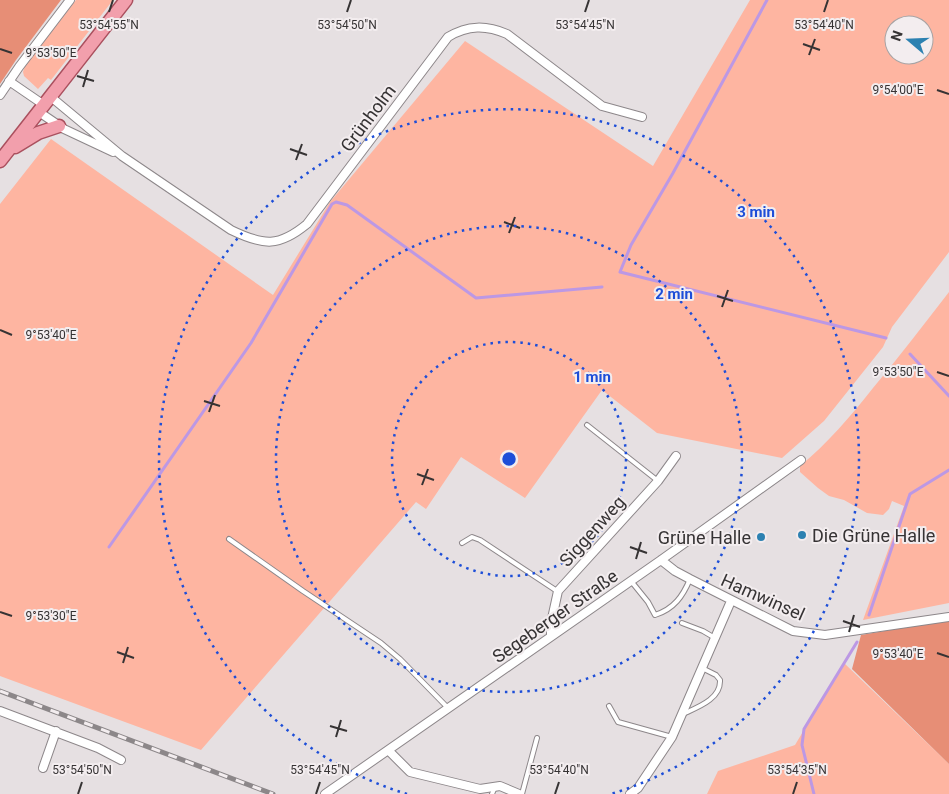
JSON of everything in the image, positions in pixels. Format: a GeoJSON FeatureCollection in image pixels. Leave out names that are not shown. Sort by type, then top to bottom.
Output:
{"type":"FeatureCollection","features":[{"type":"Feature","properties":{"kind":"main road"},"geometry":{"type":"LineString","coordinates":[[4,156],[126,0]]}},
{"type":"Feature","properties":{"kind":"main road"},"geometry":{"type":"LineString","coordinates":[[4,156],[38,133],[59,126]]}},
{"type":"Feature","properties":{"kind":"street"},"geometry":{"type":"LineString","coordinates":[[0,95],[70,0]]}},
{"type":"Feature","properties":{"kind":"street","name":"Grünholm"},"geometry":{"type":"LineString","coordinates":[[45,104],[232,230],[260,241],[281,241],[293,235],[307,224],[448,36],[458,30],[477,26],[494,28],[507,34],[602,106],[642,117]]}},
{"type":"Feature","properties":{"kind":"street"},"geometry":{"type":"LineString","coordinates":[[9,81],[45,104]]}},
{"type":"Feature","properties":{"kind":"street","name":"Grünholm"},"geometry":{"type":"LineString","coordinates":[[45,104],[59,126],[122,156]]}},
{"type":"Feature","properties":{"kind":"street","name":"Siggenweg"},"geometry":{"type":"LineString","coordinates":[[551,635],[551,624],[558,591],[658,481],[676,456]]}},
{"type":"Feature","properties":{"kind":"street","name":"Segeberger Straße"},"geometry":{"type":"LineString","coordinates":[[325,794],[389,751],[801,460]]}},
{"type":"Feature","properties":{"kind":"street","name":"Hamwinsel"},"geometry":{"type":"LineString","coordinates":[[661,560],[690,579],[793,631],[825,635],[949,617]]}},
{"type":"Feature","properties":{"kind":"street"},"geometry":{"type":"LineString","coordinates":[[630,794],[638,791],[672,737],[731,601]]}},
{"type":"Feature","properties":{"kind":"street"},"geometry":{"type":"LineString","coordinates":[[0,711],[98,748],[121,760]]}},
{"type":"Feature","properties":{"kind":"street"},"geometry":{"type":"LineString","coordinates":[[43,768],[56,731]]}},
{"type":"Feature","properties":{"kind":"street"},"geometry":{"type":"LineString","coordinates":[[389,751],[410,772],[480,790],[494,791],[500,786],[518,794]]}},
{"type":"Feature","properties":{"kind":"lane"},"geometry":{"type":"LineString","coordinates":[[587,425],[658,481]]}},
{"type":"Feature","properties":{"kind":"lane"},"geometry":{"type":"LineString","coordinates":[[462,543],[472,537],[480,540],[558,591]]}},
{"type":"Feature","properties":{"kind":"lane"},"geometry":{"type":"LineString","coordinates":[[229,539],[381,643],[400,659],[448,708]]}},
{"type":"Feature","properties":{"kind":"lane"},"geometry":{"type":"LineString","coordinates":[[631,581],[648,602],[655,615],[668,610],[676,604],[690,579]]}},
{"type":"Feature","properties":{"kind":"lane"},"geometry":{"type":"LineString","coordinates":[[682,623],[704,631],[715,638]]}},
{"type":"Feature","properties":{"kind":"lane"},"geometry":{"type":"LineString","coordinates":[[682,714],[711,699],[719,688],[720,680],[716,675],[702,668]]}},
{"type":"Feature","properties":{"kind":"lane"},"geometry":{"type":"LineString","coordinates":[[609,706],[618,722],[672,737]]}},
{"type":"Feature","properties":{"kind":"lane"},"geometry":{"type":"LineString","coordinates":[[522,794],[537,738]]}},
{"type":"Feature","properties":{"kind":"shaded area"},"geometry":{"type":"Polygon","coordinates":[[[0,0],[61,0],[0,84],[0,0]]]}},
{"type":"Feature","properties":{"kind":"shaded area"},"geometry":{"type":"Polygon","coordinates":[[[76,0],[113,0],[51,80],[48,78],[38,89],[24,76],[25,66],[76,0]]]}},
{"type":"Feature","properties":{"kind":"shaded area"},"geometry":{"type":"Polygon","coordinates":[[[750,0],[949,0],[949,252],[892,327],[883,347],[824,421],[782,458],[657,433],[602,390],[525,498],[461,457],[426,509],[416,502],[201,750],[0,676],[0,204],[51,139],[273,295],[330,202],[465,41],[653,166],[750,0]]]}},
{"type":"Feature","properties":{"kind":"shaded area"},"geometry":{"type":"Polygon","coordinates":[[[949,292],[949,603],[863,620],[904,506],[892,501],[889,509],[883,515],[867,513],[844,500],[829,496],[800,472],[800,466],[847,419],[949,292]]]}},
{"type":"Feature","properties":{"kind":"shaded area"},"geometry":{"type":"Polygon","coordinates":[[[949,620],[949,764],[852,669],[861,635],[949,620]]]}},
{"type":"Feature","properties":{"kind":"shaded area"},"geometry":{"type":"Polygon","coordinates":[[[844,663],[949,764],[949,794],[707,794],[718,771],[795,745],[844,663]]]}},
{"type":"Feature","properties":{"kind":"waterway"},"geometry":{"type":"LineString","coordinates":[[767,0],[673,173],[631,245],[620,272],[886,338]]}},
{"type":"Feature","properties":{"kind":"waterway"},"geometry":{"type":"LineString","coordinates":[[109,547],[251,343],[332,204],[336,202],[347,205],[476,298],[602,287]]}},
{"type":"Feature","properties":{"kind":"waterway"},"geometry":{"type":"LineString","coordinates":[[910,354],[949,396]]}},
{"type":"Feature","properties":{"kind":"waterway"},"geometry":{"type":"LineString","coordinates":[[869,615],[910,494],[949,470]]}},
{"type":"Feature","properties":{"kind":"waterway"},"geometry":{"type":"LineString","coordinates":[[814,794],[802,745],[804,729],[857,642]]}},
{"type":"Feature","properties":{"kind":"railway"},"geometry":{"type":"LineString","coordinates":[[0,691],[273,794]]}},
{"type":"Feature","properties":{"kind":"place","name":"Die Grüne Halle"},"geometry":{"type":"Point","coordinates":[802,535]}},
{"type":"Feature","properties":{"kind":"place","name":"Grüne Halle"},"geometry":{"type":"Point","coordinates":[761,537]}}]}
